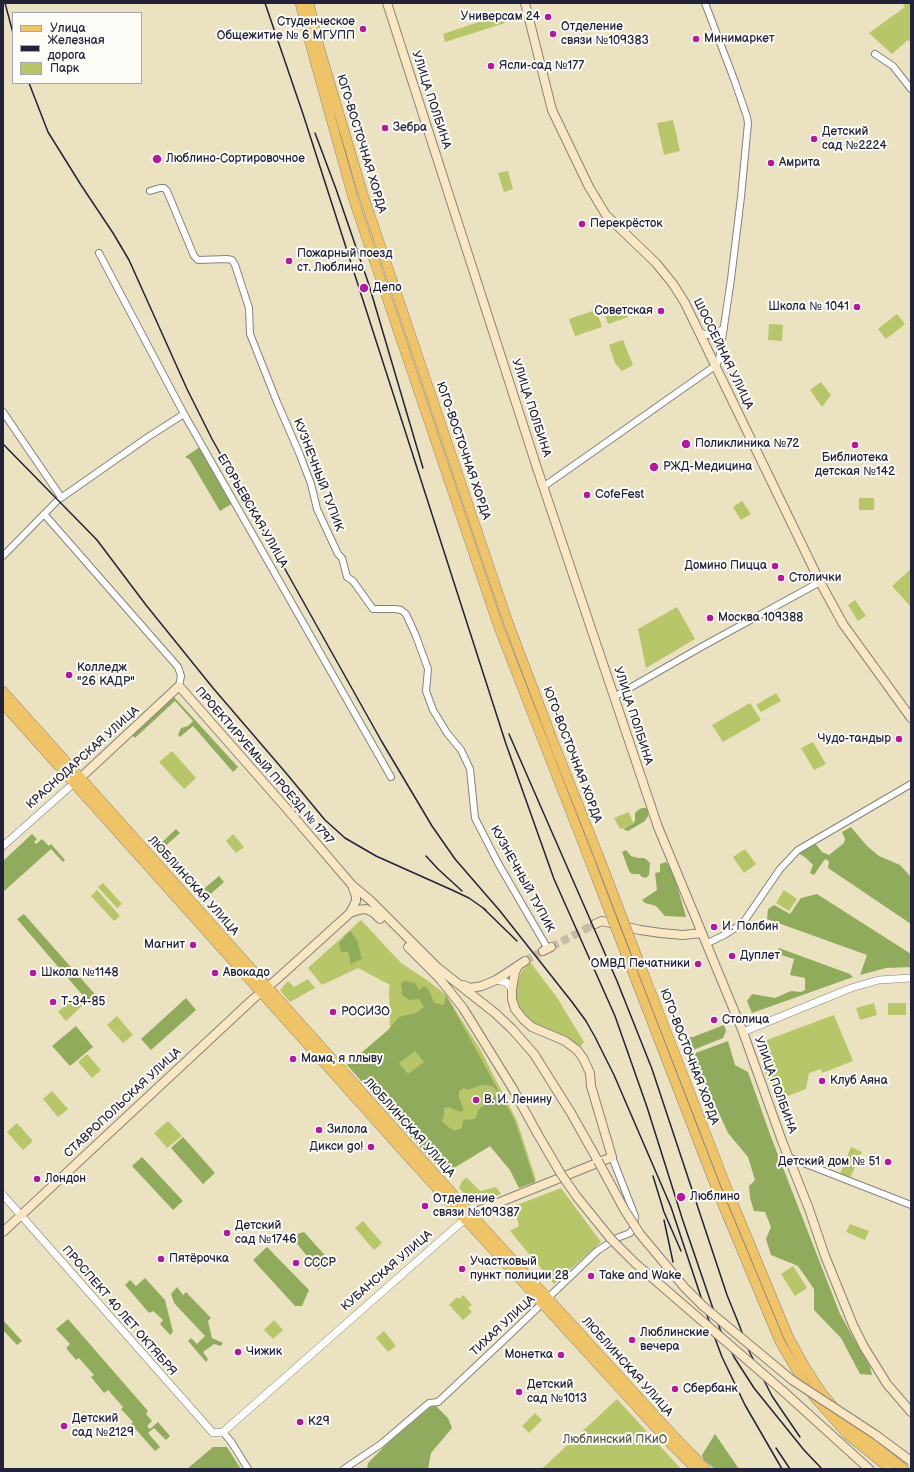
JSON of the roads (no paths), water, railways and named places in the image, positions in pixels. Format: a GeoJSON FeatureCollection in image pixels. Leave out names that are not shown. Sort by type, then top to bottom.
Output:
{"type":"FeatureCollection","features":[{"type":"Feature","properties":{"kind":"main road","name":"ЮГО-ВОСТОЧНАЯ ХОРДА"},"geometry":{"type":"LineString","coordinates":[[300,3],[353,198],[499,628],[720,1198],[780,1342],[793,1365],[820,1404],[848,1434],[890,1469]]}},
{"type":"Feature","properties":{"kind":"main road","name":"ЮГО-ВОСТОЧНАЯ ХОРДА"},"geometry":{"type":"LineString","coordinates":[[309,3],[363,194],[506,615],[555,746],[730,1196],[789,1338],[805,1367],[822,1393],[853,1428],[904,1469]]}},
{"type":"Feature","properties":{"kind":"main road","name":"УЛИЦА ПОЛБИНА"},"geometry":{"type":"LineString","coordinates":[[387,3],[543,486],[658,827],[742,1032],[833,1277],[864,1347],[887,1384],[911,1412]]}},
{"type":"Feature","properties":{"kind":"main road","name":"ШОССЕЙНАЯ УЛИЦА"},"geometry":{"type":"LineString","coordinates":[[525,3],[552,110],[589,187],[606,215],[656,263],[673,284],[685,303],[701,333],[715,366],[820,582],[843,624],[911,718]]}},
{"type":"Feature","properties":{"kind":"main road","name":"КРАСНОДАРСКАЯ УЛИЦА"},"geometry":{"type":"LineString","coordinates":[[77,780],[179,686]]}},
{"type":"Feature","properties":{"kind":"main road","name":"ПРОЕКТИРУЕМЫЙ ПРОЕЗД № 1797"},"geometry":{"type":"LineString","coordinates":[[179,686],[352,885],[370,900],[433,963],[495,1013],[512,1029],[534,1054],[571,1113],[624,1209],[648,1244],[685,1288],[704,1306],[792,1380],[876,1435],[911,1460]]}},
{"type":"Feature","properties":{"kind":"main road","name":"ЛЮБЛИНСКАЯ УЛИЦА"},"geometry":{"type":"LineString","coordinates":[[3,691],[77,780],[468,1217],[545,1301],[706,1469]]}},
{"type":"Feature","properties":{"kind":"main road","name":"ЛЮБЛИНСКАЯ УЛИЦА"},"geometry":{"type":"LineString","coordinates":[[3,704],[77,780]]}},
{"type":"Feature","properties":{"kind":"main road"},"geometry":{"type":"LineString","coordinates":[[350,913],[356,901],[356,896],[352,885]]}},
{"type":"Feature","properties":{"kind":"main road"},"geometry":{"type":"LineString","coordinates":[[350,913],[366,909],[374,913],[439,978],[470,1019],[513,1089],[561,1174],[577,1197],[611,1239],[635,1263],[824,1427],[869,1469]]}},
{"type":"Feature","properties":{"kind":"main road","name":"СТАВРОПОЛЬСКАЯ УЛИЦА"},"geometry":{"type":"LineString","coordinates":[[3,1232],[264,989],[350,913]]}},
{"type":"Feature","properties":{"kind":"main road"},"geometry":{"type":"LineString","coordinates":[[599,922],[640,930],[683,934],[702,933]]}},
{"type":"Feature","properties":{"kind":"main road"},"geometry":{"type":"LineString","coordinates":[[458,983],[466,987],[475,987],[496,980],[522,964],[515,972],[512,989],[512,999],[515,1009],[532,1027],[565,1041],[577,1050],[583,1058],[590,1073],[591,1086],[612,1157]]}},
{"type":"Feature","properties":{"kind":"main road"},"geometry":{"type":"LineString","coordinates":[[597,1163],[606,1155],[604,1133]]}},
{"type":"Feature","properties":{"kind":"main road","name":"КУБАНСКАЯ УЛИЦА"},"geometry":{"type":"LineString","coordinates":[[468,1217],[612,1157]]}},
{"type":"Feature","properties":{"kind":"main road","name":"ЛЮБЛИНСКАЯ УЛИЦА"},"geometry":{"type":"LineString","coordinates":[[545,1301],[662,1435],[696,1469]]}},
{"type":"Feature","properties":{"kind":"street"},"geometry":{"type":"LineString","coordinates":[[543,486],[715,366],[719,360],[740,204],[748,123],[738,88],[705,3]]}},
{"type":"Feature","properties":{"kind":"street"},"geometry":{"type":"LineString","coordinates":[[875,54],[892,66],[911,88]]}},
{"type":"Feature","properties":{"kind":"street","name":"КУЗНЕЧНЫЙ ТУПИК"},"geometry":{"type":"LineString","coordinates":[[150,191],[164,188],[167,191],[194,256],[198,260],[227,259],[232,260],[235,265],[249,308],[250,334],[300,455],[311,484],[317,508],[338,554],[342,558],[347,577],[353,581],[373,609],[395,608],[406,614],[428,669],[426,691],[432,710],[447,733],[461,750],[470,769],[476,818],[498,863],[548,949]]}},
{"type":"Feature","properties":{"kind":"street","name":"ЕГОРЬЕВСКАЯ УЛИЦА"},"geometry":{"type":"LineString","coordinates":[[99,254],[184,414],[391,776]]}},
{"type":"Feature","properties":{"kind":"street"},"geometry":{"type":"LineString","coordinates":[[701,333],[714,335],[724,328]]}},
{"type":"Feature","properties":{"kind":"street"},"geometry":{"type":"LineString","coordinates":[[3,412],[61,497]]}},
{"type":"Feature","properties":{"kind":"street"},"geometry":{"type":"LineString","coordinates":[[3,556],[61,497],[184,414]]}},
{"type":"Feature","properties":{"kind":"street","name":"ПРОЕКТИРУЕМЫЙ ПРОЕЗД № 1797"},"geometry":{"type":"LineString","coordinates":[[44,514],[178,667],[181,676],[179,686]]}},
{"type":"Feature","properties":{"kind":"street"},"geometry":{"type":"LineString","coordinates":[[614,697],[820,582]]}},
{"type":"Feature","properties":{"kind":"street","name":"КРАСНОДАРСКАЯ УЛИЦА"},"geometry":{"type":"LineString","coordinates":[[3,846],[77,780]]}},
{"type":"Feature","properties":{"kind":"street"},"geometry":{"type":"LineString","coordinates":[[706,944],[721,937],[743,923],[780,869],[798,850],[910,785]]}},
{"type":"Feature","properties":{"kind":"street"},"geometry":{"type":"LineString","coordinates":[[742,1032],[851,988],[879,980],[911,978]]}},
{"type":"Feature","properties":{"kind":"street"},"geometry":{"type":"LineString","coordinates":[[496,980],[506,982],[512,989]]}},
{"type":"Feature","properties":{"kind":"street"},"geometry":{"type":"LineString","coordinates":[[788,1156],[911,1205]]}},
{"type":"Feature","properties":{"kind":"street","name":"ТИХАЯ УЛИЦА"},"geometry":{"type":"LineString","coordinates":[[344,1469],[381,1444],[429,1403],[438,1402],[597,1251],[617,1238],[630,1234],[634,1227],[633,1211],[612,1157]]}},
{"type":"Feature","properties":{"kind":"street","name":"ПРОСПЕКТ 40 ЛЕТ ОКТЯБРЯ"},"geometry":{"type":"LineString","coordinates":[[3,1195],[212,1433],[223,1432]]}},
{"type":"Feature","properties":{"kind":"street","name":"КУБАНСКАЯ УЛИЦА"},"geometry":{"type":"LineString","coordinates":[[223,1432],[468,1217]]}},
{"type":"Feature","properties":{"kind":"street"},"geometry":{"type":"LineString","coordinates":[[223,1432],[232,1443],[248,1469]]}},
{"type":"Feature","properties":{"kind":"tunnel"},"geometry":{"type":"LineString","coordinates":[[551,947],[595,924]]}},
{"type":"Feature","properties":{"kind":"tunnel"},"geometry":{"type":"LineString","coordinates":[[525,961],[543,951]]}},
{"type":"Feature","properties":{"kind":"railway"},"geometry":{"type":"LineString","coordinates":[[5,3],[12,29]]}},
{"type":"Feature","properties":{"kind":"railway"},"geometry":{"type":"LineString","coordinates":[[265,3],[303,114],[506,744],[554,879],[615,1016],[647,1107],[683,1221],[720,1329],[734,1357],[754,1388],[804,1450],[822,1469]]}},
{"type":"Feature","properties":{"kind":"railway"},"geometry":{"type":"LineString","coordinates":[[29,84],[48,132],[129,260],[187,389],[212,439],[382,742],[432,826],[455,859],[500,911],[572,1002],[586,1021],[595,1037],[614,1075],[671,1207],[722,1357],[745,1405],[782,1469]]}},
{"type":"Feature","properties":{"kind":"railway"},"geometry":{"type":"LineString","coordinates":[[315,133],[369,285],[423,468]]}},
{"type":"Feature","properties":{"kind":"railway"},"geometry":{"type":"LineString","coordinates":[[3,444],[97,540],[146,605],[213,688],[325,820],[345,838],[376,856],[469,898],[486,910]]}},
{"type":"Feature","properties":{"kind":"railway"},"geometry":{"type":"LineString","coordinates":[[509,734],[617,981],[652,1069],[727,1295],[750,1353],[772,1396],[800,1437]]}},
{"type":"Feature","properties":{"kind":"railway"},"geometry":{"type":"LineString","coordinates":[[426,856],[462,891]]}},
{"type":"Feature","properties":{"kind":"railway"},"geometry":{"type":"LineString","coordinates":[[482,907],[517,941]]}},
{"type":"Feature","properties":{"kind":"railway"},"geometry":{"type":"LineString","coordinates":[[653,1176],[664,1212],[681,1251]]}},
{"type":"Feature","properties":{"kind":"railway"},"geometry":{"type":"LineString","coordinates":[[664,1220],[673,1262]]}},
{"type":"Feature","properties":{"kind":"railway"},"geometry":{"type":"LineString","coordinates":[[776,1448],[790,1469]]}},
{"type":"Feature","properties":{"kind":"place","name":"Универсам 24"},"geometry":{"type":"Point","coordinates":[548,17]}},
{"type":"Feature","properties":{"kind":"place","name":"Студенческое Общежитие № 6 МГУПП"},"geometry":{"type":"Point","coordinates":[363,29]}},
{"type":"Feature","properties":{"kind":"place","name":"Отделение связи №109383"},"geometry":{"type":"Point","coordinates":[553,34]}},
{"type":"Feature","properties":{"kind":"place","name":"Минимаркет"},"geometry":{"type":"Point","coordinates":[696,39]}},
{"type":"Feature","properties":{"kind":"place","name":"Ясли-сад №177"},"geometry":{"type":"Point","coordinates":[491,66]}},
{"type":"Feature","properties":{"kind":"place","name":"Зебра"},"geometry":{"type":"Point","coordinates":[385,128]}},
{"type":"Feature","properties":{"kind":"place","name":"Детский сад №2224"},"geometry":{"type":"Point","coordinates":[814,139]}},
{"type":"Feature","properties":{"kind":"place","name":"Люблино-Сортировочное"},"geometry":{"type":"Point","coordinates":[157,159]}},
{"type":"Feature","properties":{"kind":"place","name":"Амрита"},"geometry":{"type":"Point","coordinates":[771,163]}},
{"type":"Feature","properties":{"kind":"place","name":"Перекрёсток"},"geometry":{"type":"Point","coordinates":[582,224]}},
{"type":"Feature","properties":{"kind":"place","name":"Пожарный поезд ст. Люблино"},"geometry":{"type":"Point","coordinates":[289,261]}},
{"type":"Feature","properties":{"kind":"place","name":"Депо"},"geometry":{"type":"Point","coordinates":[364,288]}},
{"type":"Feature","properties":{"kind":"place","name":"Школа № 1041"},"geometry":{"type":"Point","coordinates":[857,307]}},
{"type":"Feature","properties":{"kind":"place","name":"Советская"},"geometry":{"type":"Point","coordinates":[661,311]}},
{"type":"Feature","properties":{"kind":"place","name":"Поликлиника №72"},"geometry":{"type":"Point","coordinates":[686,444]}},
{"type":"Feature","properties":{"kind":"place","name":"Библиотека детская №142"},"geometry":{"type":"Point","coordinates":[855,445]}},
{"type":"Feature","properties":{"kind":"place","name":"РЖД-Медицина"},"geometry":{"type":"Point","coordinates":[654,467]}},
{"type":"Feature","properties":{"kind":"place","name":"CofeFest"},"geometry":{"type":"Point","coordinates":[587,495]}},
{"type":"Feature","properties":{"kind":"place","name":"Домино Пицца"},"geometry":{"type":"Point","coordinates":[775,566]}},
{"type":"Feature","properties":{"kind":"place","name":"Столички"},"geometry":{"type":"Point","coordinates":[781,578]}},
{"type":"Feature","properties":{"kind":"place","name":"Москва 109388"},"geometry":{"type":"Point","coordinates":[710,618]}},
{"type":"Feature","properties":{"kind":"place","name":"Колледж \"26 КАДР\""},"geometry":{"type":"Point","coordinates":[69,675]}},
{"type":"Feature","properties":{"kind":"place","name":"Чудо-тандыр"},"geometry":{"type":"Point","coordinates":[899,739]}},
{"type":"Feature","properties":{"kind":"place","name":"И. Полбин"},"geometry":{"type":"Point","coordinates":[714,927]}},
{"type":"Feature","properties":{"kind":"place","name":"Магнит"},"geometry":{"type":"Point","coordinates":[193,945]}},
{"type":"Feature","properties":{"kind":"place","name":"Дуплет"},"geometry":{"type":"Point","coordinates":[732,956]}},
{"type":"Feature","properties":{"kind":"place","name":"ОМВД Печатники"},"geometry":{"type":"Point","coordinates":[698,964]}},
{"type":"Feature","properties":{"kind":"place","name":"Школа №1148"},"geometry":{"type":"Point","coordinates":[33,973]}},
{"type":"Feature","properties":{"kind":"place","name":"Авокадо"},"geometry":{"type":"Point","coordinates":[215,973]}},
{"type":"Feature","properties":{"kind":"place","name":"Т-34-85"},"geometry":{"type":"Point","coordinates":[53,1002]}},
{"type":"Feature","properties":{"kind":"place","name":"РОСИЗО"},"geometry":{"type":"Point","coordinates":[333,1012]}},
{"type":"Feature","properties":{"kind":"place","name":"Столица"},"geometry":{"type":"Point","coordinates":[714,1020]}},
{"type":"Feature","properties":{"kind":"place","name":"Мама, я плыву"},"geometry":{"type":"Point","coordinates":[293,1059]}},
{"type":"Feature","properties":{"kind":"place","name":"Клуб Аяна"},"geometry":{"type":"Point","coordinates":[822,1081]}},
{"type":"Feature","properties":{"kind":"place","name":"В. И. Ленину"},"geometry":{"type":"Point","coordinates":[476,1100]}},
{"type":"Feature","properties":{"kind":"place","name":"Зилола"},"geometry":{"type":"Point","coordinates":[319,1130]}},
{"type":"Feature","properties":{"kind":"place","name":"Дикси go!"},"geometry":{"type":"Point","coordinates":[371,1147]}},
{"type":"Feature","properties":{"kind":"place","name":"Детский дом № 51"},"geometry":{"type":"Point","coordinates":[888,1162]}},
{"type":"Feature","properties":{"kind":"place","name":"Лондон"},"geometry":{"type":"Point","coordinates":[37,1179]}},
{"type":"Feature","properties":{"kind":"place","name":"Люблино"},"geometry":{"type":"Point","coordinates":[681,1197]}},
{"type":"Feature","properties":{"kind":"place","name":"Отделение связи №109387"},"geometry":{"type":"Point","coordinates":[425,1206]}},
{"type":"Feature","properties":{"kind":"place","name":"Детский сад №1746"},"geometry":{"type":"Point","coordinates":[227,1233]}},
{"type":"Feature","properties":{"kind":"place","name":"Пятёрочка"},"geometry":{"type":"Point","coordinates":[161,1259]}},
{"type":"Feature","properties":{"kind":"place","name":"СССР"},"geometry":{"type":"Point","coordinates":[296,1263]}},
{"type":"Feature","properties":{"kind":"place","name":"Участковый пункт полиции 28"},"geometry":{"type":"Point","coordinates":[462,1269]}},
{"type":"Feature","properties":{"kind":"place","name":"Take and Wake"},"geometry":{"type":"Point","coordinates":[591,1276]}},
{"type":"Feature","properties":{"kind":"place","name":"Люблинские вечера"},"geometry":{"type":"Point","coordinates":[632,1340]}},
{"type":"Feature","properties":{"kind":"place","name":"Чижик"},"geometry":{"type":"Point","coordinates":[238,1352]}},
{"type":"Feature","properties":{"kind":"place","name":"Монетка"},"geometry":{"type":"Point","coordinates":[561,1355]}},
{"type":"Feature","properties":{"kind":"place","name":"Сбербанк"},"geometry":{"type":"Point","coordinates":[675,1389]}},
{"type":"Feature","properties":{"kind":"place","name":"Детский сад №1013"},"geometry":{"type":"Point","coordinates":[519,1392]}},
{"type":"Feature","properties":{"kind":"place","name":"К29"},"geometry":{"type":"Point","coordinates":[300,1422]}},
{"type":"Feature","properties":{"kind":"place","name":"Детский сад №2129"},"geometry":{"type":"Point","coordinates":[64,1426]}},
{"type":"Feature","properties":{"kind":"park label","name":"Люблинский ПКиО"},"geometry":{"type":"Point","coordinates":[615,1440]}}]}
